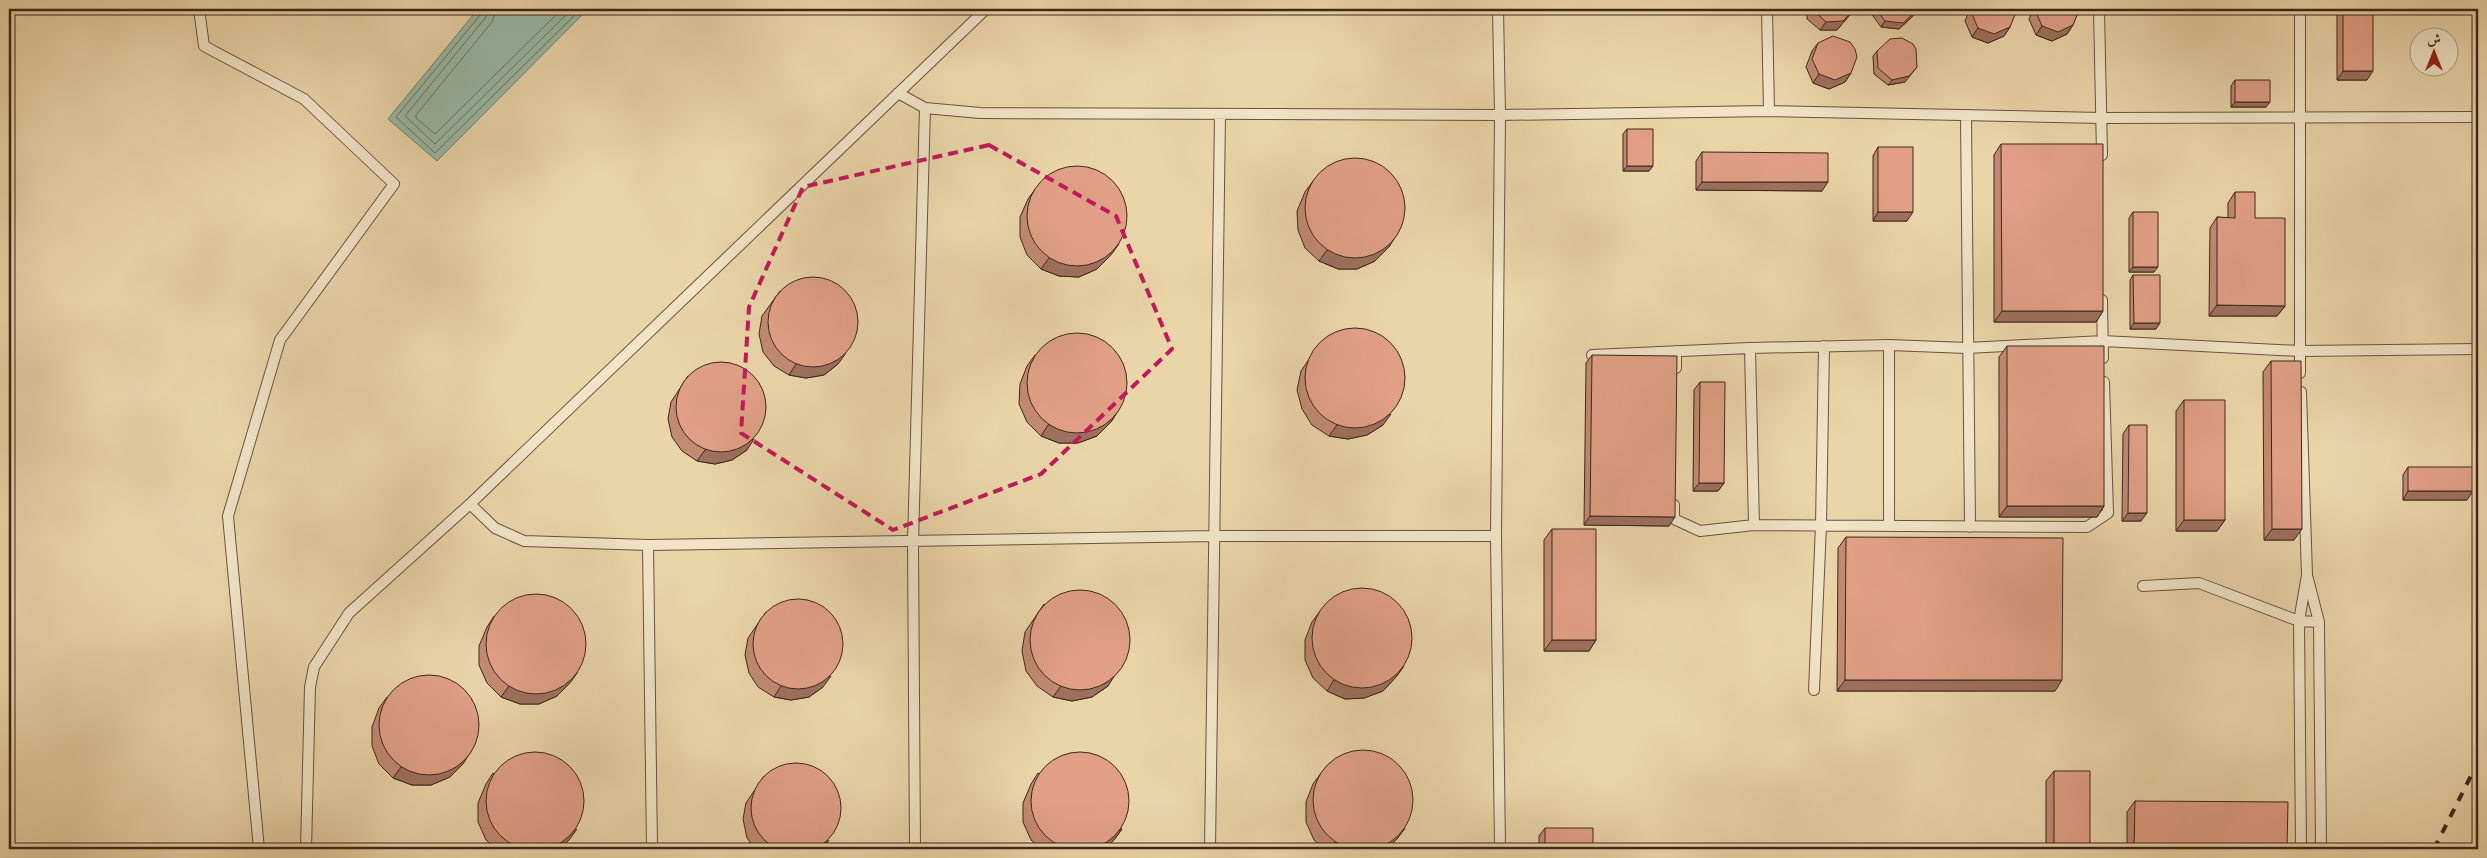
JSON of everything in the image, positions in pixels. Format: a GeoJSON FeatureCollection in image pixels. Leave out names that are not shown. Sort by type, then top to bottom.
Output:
{"type":"FeatureCollection","features":[{"type":"Feature","properties":{"kind":"lane"},"geometry":{"type":"LineString","coordinates":[[199,9],[204,46],[304,99],[394,184],[280,340],[228,516],[259,849]]}},
{"type":"Feature","properties":{"kind":"lane"},"geometry":{"type":"LineString","coordinates":[[306,849],[310,687],[314,668],[348,613],[470,504],[986,9]]}},
{"type":"Feature","properties":{"kind":"lane"},"geometry":{"type":"LineString","coordinates":[[1498,9],[1500,115],[1496,536],[1500,849]]}},
{"type":"Feature","properties":{"kind":"lane"},"geometry":{"type":"LineString","coordinates":[[1767,9],[1769,111]]}},
{"type":"Feature","properties":{"kind":"lane"},"geometry":{"type":"LineString","coordinates":[[2099,9],[2102,167]]}},
{"type":"Feature","properties":{"kind":"lane"},"geometry":{"type":"LineString","coordinates":[[2300,9],[2299,351],[2307,576],[2299,621],[2302,849]]}},
{"type":"Feature","properties":{"kind":"lane"},"geometry":{"type":"LineString","coordinates":[[898,93],[925,108],[980,114],[1500,115],[1769,111],[2101,118],[2478,117]]}},
{"type":"Feature","properties":{"kind":"lane"},"geometry":{"type":"LineString","coordinates":[[915,849],[913,542],[925,108]]}},
{"type":"Feature","properties":{"kind":"lane"},"geometry":{"type":"LineString","coordinates":[[1210,849],[1220,115]]}},
{"type":"Feature","properties":{"kind":"lane"},"geometry":{"type":"LineString","coordinates":[[1966,115],[1970,527]]}},
{"type":"Feature","properties":{"kind":"lane"},"geometry":{"type":"LineString","coordinates":[[1674,489],[1674,519],[1700,531],[1754,525],[2087,527],[2108,513],[2102,293]]}},
{"type":"Feature","properties":{"kind":"lane"},"geometry":{"type":"LineString","coordinates":[[1592,356],[1750,348],[1889,345],[1967,348],[2103,342],[2299,351],[2478,349]]}},
{"type":"Feature","properties":{"kind":"lane"},"geometry":{"type":"LineString","coordinates":[[1889,345],[1889,525]]}},
{"type":"Feature","properties":{"kind":"lane"},"geometry":{"type":"LineString","coordinates":[[1814,690],[1822,525],[1824,346]]}},
{"type":"Feature","properties":{"kind":"lane"},"geometry":{"type":"LineString","coordinates":[[1750,348],[1754,525]]}},
{"type":"Feature","properties":{"kind":"lane"},"geometry":{"type":"LineString","coordinates":[[1676,351],[1676,381]]}},
{"type":"Feature","properties":{"kind":"lane"},"geometry":{"type":"LineString","coordinates":[[470,504],[496,528],[524,541],[648,545],[1215,536],[1496,536]]}},
{"type":"Feature","properties":{"kind":"lane"},"geometry":{"type":"LineString","coordinates":[[648,545],[652,849]]}},
{"type":"Feature","properties":{"kind":"lane"},"geometry":{"type":"LineString","coordinates":[[2307,576],[2319,622],[2321,849]]}},
{"type":"Feature","properties":{"kind":"lane"},"geometry":{"type":"LineString","coordinates":[[2143,586],[2199,583],[2299,621],[2319,622]]}},
{"type":"Feature","properties":{"kind":"highlighted area"},"geometry":{"type":"Polygon","coordinates":[[[989,145],[1116,216],[1172,349],[1041,474],[893,530],[741,433],[749,307],[803,187],[989,145]]]}},
{"type":"Feature","properties":{"kind":"water"},"geometry":{"type":"Polygon","coordinates":[[[478,9],[588,9],[437,161],[388,119],[478,9]]]}},
{"type":"Feature","properties":{"kind":"building"},"geometry":{"type":"Polygon","coordinates":[[[1813,9],[1854,9],[1843,21],[1826,22],[1813,9]]]}},
{"type":"Feature","properties":{"kind":"building"},"geometry":{"type":"Polygon","coordinates":[[[1876,9],[1916,9],[1916,11],[1903,23],[1885,21],[1876,9]]]}},
{"type":"Feature","properties":{"kind":"building"},"geometry":{"type":"Polygon","coordinates":[[[1973,9],[2015,9],[2016,12],[2010,27],[1994,34],[1978,28],[1971,12],[1973,9]]]}},
{"type":"Feature","properties":{"kind":"building"},"geometry":{"type":"Polygon","coordinates":[[[2035,9],[2079,10],[2073,25],[2058,32],[2042,26],[2035,9]]]}},
{"type":"Feature","properties":{"kind":"building"},"geometry":{"type":"Polygon","coordinates":[[[2343,9],[2373,9],[2373,71],[2343,71],[2343,9]]]}},
{"type":"Feature","properties":{"kind":"building"},"geometry":{"type":"Polygon","coordinates":[[[1833,36],[1850,42],[1855,49],[1857,57],[1851,73],[1835,80],[1819,74],[1812,59],[1818,43],[1833,36]]]}},
{"type":"Feature","properties":{"kind":"building"},"geometry":{"type":"Polygon","coordinates":[[[1902,38],[1913,44],[1916,49],[1917,67],[1909,76],[1892,80],[1878,68],[1877,51],[1890,39],[1902,38]]]}},
{"type":"Feature","properties":{"kind":"building"},"geometry":{"type":"Polygon","coordinates":[[[2235,80],[2270,80],[2270,102],[2235,102],[2235,80]]]}},
{"type":"Feature","properties":{"kind":"building"},"geometry":{"type":"Polygon","coordinates":[[[1627,129],[1653,129],[1653,166],[1627,166],[1627,129]]]}},
{"type":"Feature","properties":{"kind":"building"},"geometry":{"type":"Polygon","coordinates":[[[2001,144],[2103,144],[2103,311],[2002,311],[2001,144]]]}},
{"type":"Feature","properties":{"kind":"building"},"geometry":{"type":"Polygon","coordinates":[[[1878,147],[1913,147],[1913,212],[1878,212],[1878,147]]]}},
{"type":"Feature","properties":{"kind":"building"},"geometry":{"type":"Polygon","coordinates":[[[1702,152],[1828,153],[1828,182],[1702,182],[1702,152]]]}},
{"type":"Feature","properties":{"kind":"building"},"geometry":{"type":"Polygon","coordinates":[[[1355,158],[1374,162],[1390,173],[1401,189],[1405,208],[1401,227],[1390,243],[1374,254],[1355,258],[1336,254],[1320,243],[1309,227],[1305,208],[1309,189],[1320,173],[1336,162],[1355,158]]]}},
{"type":"Feature","properties":{"kind":"building"},"geometry":{"type":"Polygon","coordinates":[[[1077,166],[1096,170],[1112,181],[1123,197],[1127,216],[1123,235],[1112,251],[1096,262],[1077,266],[1058,262],[1042,251],[1031,235],[1027,216],[1031,197],[1042,181],[1058,170],[1077,166]]]}},
{"type":"Feature","properties":{"kind":"building"},"geometry":{"type":"Polygon","coordinates":[[[2235,192],[2255,192],[2255,218],[2285,218],[2285,306],[2217,305],[2217,217],[2235,218],[2235,192]]]}},
{"type":"Feature","properties":{"kind":"building"},"geometry":{"type":"Polygon","coordinates":[[[2133,212],[2158,212],[2158,267],[2133,267],[2133,212]]]}},
{"type":"Feature","properties":{"kind":"building"},"geometry":{"type":"Polygon","coordinates":[[[2133,275],[2160,275],[2160,323],[2134,323],[2133,275]]]}},
{"type":"Feature","properties":{"kind":"building"},"geometry":{"type":"Polygon","coordinates":[[[813,277],[830,280],[845,290],[855,305],[858,322],[855,339],[845,354],[830,364],[813,367],[796,364],[781,354],[771,339],[768,322],[771,305],[781,290],[796,280],[813,277]]]}},
{"type":"Feature","properties":{"kind":"building"},"geometry":{"type":"Polygon","coordinates":[[[1355,328],[1374,332],[1390,343],[1401,359],[1405,378],[1401,397],[1390,413],[1374,424],[1355,428],[1336,424],[1320,413],[1309,397],[1305,378],[1309,359],[1320,343],[1336,332],[1355,328]]]}},
{"type":"Feature","properties":{"kind":"building"},"geometry":{"type":"Polygon","coordinates":[[[1077,333],[1096,337],[1112,348],[1123,364],[1127,383],[1123,402],[1112,418],[1096,429],[1077,433],[1058,429],[1042,418],[1031,402],[1027,383],[1031,364],[1042,348],[1058,337],[1077,333]]]}},
{"type":"Feature","properties":{"kind":"building"},"geometry":{"type":"Polygon","coordinates":[[[2007,346],[2104,346],[2104,506],[2007,506],[2007,346]]]}},
{"type":"Feature","properties":{"kind":"building"},"geometry":{"type":"Polygon","coordinates":[[[1592,355],[1677,356],[1675,517],[1590,516],[1592,355]]]}},
{"type":"Feature","properties":{"kind":"building"},"geometry":{"type":"Polygon","coordinates":[[[2271,361],[2301,361],[2302,529],[2272,529],[2271,361]]]}},
{"type":"Feature","properties":{"kind":"building"},"geometry":{"type":"Polygon","coordinates":[[[721,362],[738,365],[753,375],[763,390],[766,407],[763,424],[753,439],[738,449],[721,452],[704,449],[689,439],[679,424],[676,407],[679,390],[689,375],[704,365],[721,362]]]}},
{"type":"Feature","properties":{"kind":"building"},"geometry":{"type":"Polygon","coordinates":[[[1700,382],[1725,382],[1724,483],[1699,483],[1700,382]]]}},
{"type":"Feature","properties":{"kind":"building"},"geometry":{"type":"Polygon","coordinates":[[[2184,400],[2225,400],[2225,520],[2184,520],[2184,400]]]}},
{"type":"Feature","properties":{"kind":"building"},"geometry":{"type":"Polygon","coordinates":[[[2129,425],[2147,425],[2147,513],[2128,513],[2129,425]]]}},
{"type":"Feature","properties":{"kind":"building"},"geometry":{"type":"Polygon","coordinates":[[[2408,467],[2473,467],[2473,491],[2408,491],[2408,467]]]}},
{"type":"Feature","properties":{"kind":"building"},"geometry":{"type":"Polygon","coordinates":[[[1552,529],[1596,529],[1596,640],[1552,640],[1552,529]]]}},
{"type":"Feature","properties":{"kind":"building"},"geometry":{"type":"Polygon","coordinates":[[[1846,537],[2063,538],[2062,680],[1845,680],[1846,537]]]}},
{"type":"Feature","properties":{"kind":"building"},"geometry":{"type":"Polygon","coordinates":[[[1362,588],[1381,592],[1397,603],[1408,619],[1412,638],[1408,657],[1397,673],[1381,684],[1362,688],[1343,684],[1327,673],[1316,657],[1312,638],[1316,619],[1327,603],[1343,592],[1362,588]]]}},
{"type":"Feature","properties":{"kind":"building"},"geometry":{"type":"Polygon","coordinates":[[[1080,590],[1099,594],[1115,605],[1126,621],[1130,640],[1126,659],[1115,675],[1099,686],[1080,690],[1061,686],[1045,675],[1034,659],[1030,640],[1034,621],[1045,605],[1061,594],[1080,590]]]}},
{"type":"Feature","properties":{"kind":"building"},"geometry":{"type":"Polygon","coordinates":[[[536,594],[555,598],[571,609],[582,625],[586,644],[582,663],[571,679],[555,690],[536,694],[517,690],[501,679],[490,663],[486,644],[490,625],[501,609],[517,598],[536,594]]]}},
{"type":"Feature","properties":{"kind":"building"},"geometry":{"type":"Polygon","coordinates":[[[798,599],[815,602],[830,612],[840,627],[843,644],[840,661],[830,676],[815,686],[798,689],[781,686],[766,676],[756,661],[753,644],[756,627],[766,612],[781,602],[798,599]]]}},
{"type":"Feature","properties":{"kind":"building"},"geometry":{"type":"Polygon","coordinates":[[[429,675],[448,679],[464,690],[475,706],[479,725],[475,744],[464,760],[448,771],[429,775],[410,771],[394,760],[383,744],[379,725],[383,706],[394,690],[410,679],[429,675]]]}},
{"type":"Feature","properties":{"kind":"building"},"geometry":{"type":"Polygon","coordinates":[[[1363,750],[1382,754],[1398,765],[1409,781],[1413,800],[1409,819],[1398,835],[1382,846],[1363,850],[1344,846],[1328,835],[1317,819],[1313,800],[1317,781],[1328,765],[1344,754],[1363,750]]]}},
{"type":"Feature","properties":{"kind":"building"},"geometry":{"type":"Polygon","coordinates":[[[525,752],[545,752],[554,755],[570,766],[581,782],[584,791],[584,811],[581,820],[570,836],[554,847],[545,850],[525,850],[508,842],[494,828],[486,811],[486,791],[494,774],[508,760],[525,752]]]}},
{"type":"Feature","properties":{"kind":"building"},"geometry":{"type":"Polygon","coordinates":[[[1070,752],[1090,752],[1099,755],[1115,766],[1126,782],[1129,791],[1129,811],[1126,820],[1115,836],[1099,847],[1090,850],[1070,850],[1053,842],[1039,828],[1031,811],[1031,791],[1039,774],[1053,760],[1070,752]]]}},
{"type":"Feature","properties":{"kind":"building"},"geometry":{"type":"Polygon","coordinates":[[[796,763],[813,767],[828,776],[837,791],[841,808],[837,825],[828,840],[813,849],[796,853],[779,849],[764,840],[755,825],[751,808],[755,791],[764,776],[779,767],[796,763]]]}},
{"type":"Feature","properties":{"kind":"building"},"geometry":{"type":"Polygon","coordinates":[[[2054,771],[2090,771],[2090,849],[2054,849],[2054,771]]]}},
{"type":"Feature","properties":{"kind":"building"},"geometry":{"type":"Polygon","coordinates":[[[2135,801],[2288,802],[2287,849],[2134,849],[2135,801]]]}},
{"type":"Feature","properties":{"kind":"building"},"geometry":{"type":"Polygon","coordinates":[[[1545,828],[1593,828],[1593,849],[1545,849],[1545,828]]]}},
{"type":"Feature","properties":{"kind":"railway"},"geometry":{"type":"LineString","coordinates":[[2434,849],[2478,762]]}}]}
